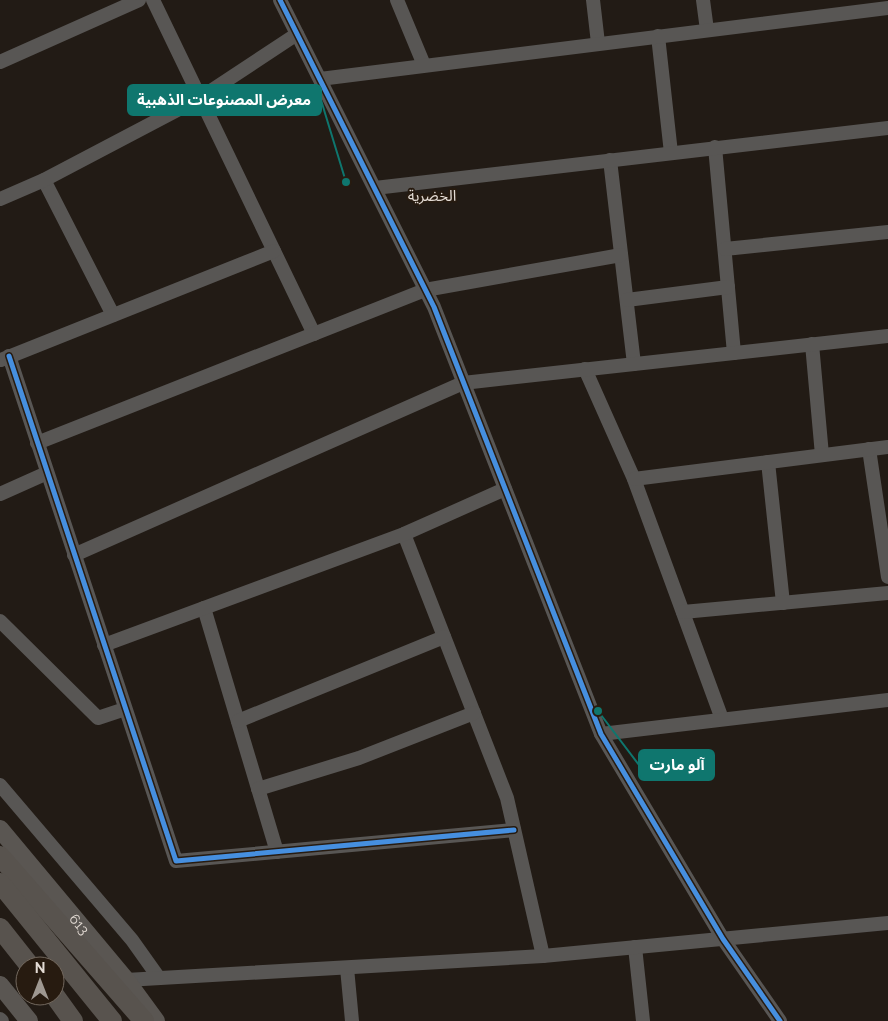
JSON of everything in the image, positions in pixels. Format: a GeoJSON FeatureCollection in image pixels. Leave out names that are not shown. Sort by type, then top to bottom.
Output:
{"type":"FeatureCollection","features":[{"type":"Feature","properties":{"kind":"highway"},"geometry":{"type":"LineString","coordinates":[[0,856],[144,1021]]}},
{"type":"Feature","properties":{"kind":"highway"},"geometry":{"type":"LineString","coordinates":[[0,883],[112,1021]]}},
{"type":"Feature","properties":{"kind":"highway"},"geometry":{"type":"LineString","coordinates":[[0,928],[22,956]]}},
{"type":"Feature","properties":{"kind":"highway"},"geometry":{"type":"LineString","coordinates":[[0,941],[15,957]]}},
{"type":"Feature","properties":{"kind":"highway"},"geometry":{"type":"LineString","coordinates":[[62,1006],[73,1021]]}},
{"type":"Feature","properties":{"kind":"main road","name":"613"},"geometry":{"type":"LineString","coordinates":[[0,828],[126,980],[156,1021]]}},
{"type":"Feature","properties":{"kind":"main road"},"geometry":{"type":"LineString","coordinates":[[0,985],[29,1021]]}},
{"type":"Feature","properties":{"kind":"street"},"geometry":{"type":"LineString","coordinates":[[0,62],[139,0]]}},
{"type":"Feature","properties":{"kind":"street"},"geometry":{"type":"LineString","coordinates":[[153,0],[314,334]]}},
{"type":"Feature","properties":{"kind":"street"},"geometry":{"type":"LineString","coordinates":[[280,0],[434,308],[601,734],[723,939],[780,1021]]}},
{"type":"Feature","properties":{"kind":"street"},"geometry":{"type":"LineString","coordinates":[[397,0],[424,66]]}},
{"type":"Feature","properties":{"kind":"street"},"geometry":{"type":"LineString","coordinates":[[593,0],[598,43]]}},
{"type":"Feature","properties":{"kind":"street"},"geometry":{"type":"LineString","coordinates":[[703,0],[707,30]]}},
{"type":"Feature","properties":{"kind":"street"},"geometry":{"type":"LineString","coordinates":[[320,79],[882,6]]}},
{"type":"Feature","properties":{"kind":"street"},"geometry":{"type":"LineString","coordinates":[[0,199],[44,180],[200,98],[297,34]]}},
{"type":"Feature","properties":{"kind":"street"},"geometry":{"type":"LineString","coordinates":[[658,36],[671,153]]}},
{"type":"Feature","properties":{"kind":"street"},"geometry":{"type":"LineString","coordinates":[[374,188],[888,128]]}},
{"type":"Feature","properties":{"kind":"street"},"geometry":{"type":"LineString","coordinates":[[716,147],[734,353]]}},
{"type":"Feature","properties":{"kind":"street"},"geometry":{"type":"LineString","coordinates":[[610,160],[634,364]]}},
{"type":"Feature","properties":{"kind":"street"},"geometry":{"type":"LineString","coordinates":[[44,180],[113,315]]}},
{"type":"Feature","properties":{"kind":"street"},"geometry":{"type":"LineString","coordinates":[[725,249],[888,232]]}},
{"type":"Feature","properties":{"kind":"street"},"geometry":{"type":"LineString","coordinates":[[274,251],[4,358],[37,443],[176,861],[514,830]]}},
{"type":"Feature","properties":{"kind":"street"},"geometry":{"type":"LineString","coordinates":[[37,443],[425,290],[621,255]]}},
{"type":"Feature","properties":{"kind":"street"},"geometry":{"type":"LineString","coordinates":[[626,300],[728,287]]}},
{"type":"Feature","properties":{"kind":"street"},"geometry":{"type":"LineString","coordinates":[[74,555],[464,383],[888,336]]}},
{"type":"Feature","properties":{"kind":"street"},"geometry":{"type":"LineString","coordinates":[[812,344],[822,455]]}},
{"type":"Feature","properties":{"kind":"street"},"geometry":{"type":"LineString","coordinates":[[585,369],[634,479],[722,719]]}},
{"type":"Feature","properties":{"kind":"street"},"geometry":{"type":"LineString","coordinates":[[634,479],[888,447]]}},
{"type":"Feature","properties":{"kind":"street"},"geometry":{"type":"LineString","coordinates":[[870,449],[888,577]]}},
{"type":"Feature","properties":{"kind":"street"},"geometry":{"type":"LineString","coordinates":[[768,462],[783,603]]}},
{"type":"Feature","properties":{"kind":"street"},"geometry":{"type":"LineString","coordinates":[[0,494],[47,473]]}},
{"type":"Feature","properties":{"kind":"street"},"geometry":{"type":"LineString","coordinates":[[104,645],[404,534],[505,489]]}},
{"type":"Feature","properties":{"kind":"street"},"geometry":{"type":"LineString","coordinates":[[404,534],[507,798],[543,956]]}},
{"type":"Feature","properties":{"kind":"street"},"geometry":{"type":"LineString","coordinates":[[683,612],[888,593]]}},
{"type":"Feature","properties":{"kind":"street"},"geometry":{"type":"LineString","coordinates":[[204,608],[277,852]]}},
{"type":"Feature","properties":{"kind":"street"},"geometry":{"type":"LineString","coordinates":[[0,620],[98,718],[125,709]]}},
{"type":"Feature","properties":{"kind":"street"},"geometry":{"type":"LineString","coordinates":[[238,721],[444,637]]}},
{"type":"Feature","properties":{"kind":"street"},"geometry":{"type":"LineString","coordinates":[[601,734],[888,700]]}},
{"type":"Feature","properties":{"kind":"street"},"geometry":{"type":"LineString","coordinates":[[258,789],[359,758],[474,713]]}},
{"type":"Feature","properties":{"kind":"street"},"geometry":{"type":"LineString","coordinates":[[0,785],[132,940],[159,978]]}},
{"type":"Feature","properties":{"kind":"street"},"geometry":{"type":"LineString","coordinates":[[126,980],[543,956],[888,923]]}},
{"type":"Feature","properties":{"kind":"street"},"geometry":{"type":"LineString","coordinates":[[635,947],[643,1021]]}},
{"type":"Feature","properties":{"kind":"street"},"geometry":{"type":"LineString","coordinates":[[347,968],[352,1021]]}},
{"type":"Feature","properties":{"kind":"cycle path"},"geometry":{"type":"LineString","coordinates":[[280,0],[434,307],[601,734],[723,939],[780,1021]]}},
{"type":"Feature","properties":{"kind":"cycle path"},"geometry":{"type":"LineString","coordinates":[[9,356],[176,861],[514,830]]}},
{"type":"Feature","properties":{"kind":"place","name":"معرض المصنوعات الذهبية"},"geometry":{"type":"Point","coordinates":[346,182]}},
{"type":"Feature","properties":{"kind":"place","name":"آلو مارت"},"geometry":{"type":"Point","coordinates":[598,711]}},
{"type":"Feature","properties":{"kind":"district","name":"الخضرية"},"geometry":{"type":"Point","coordinates":[432,196]}}]}
